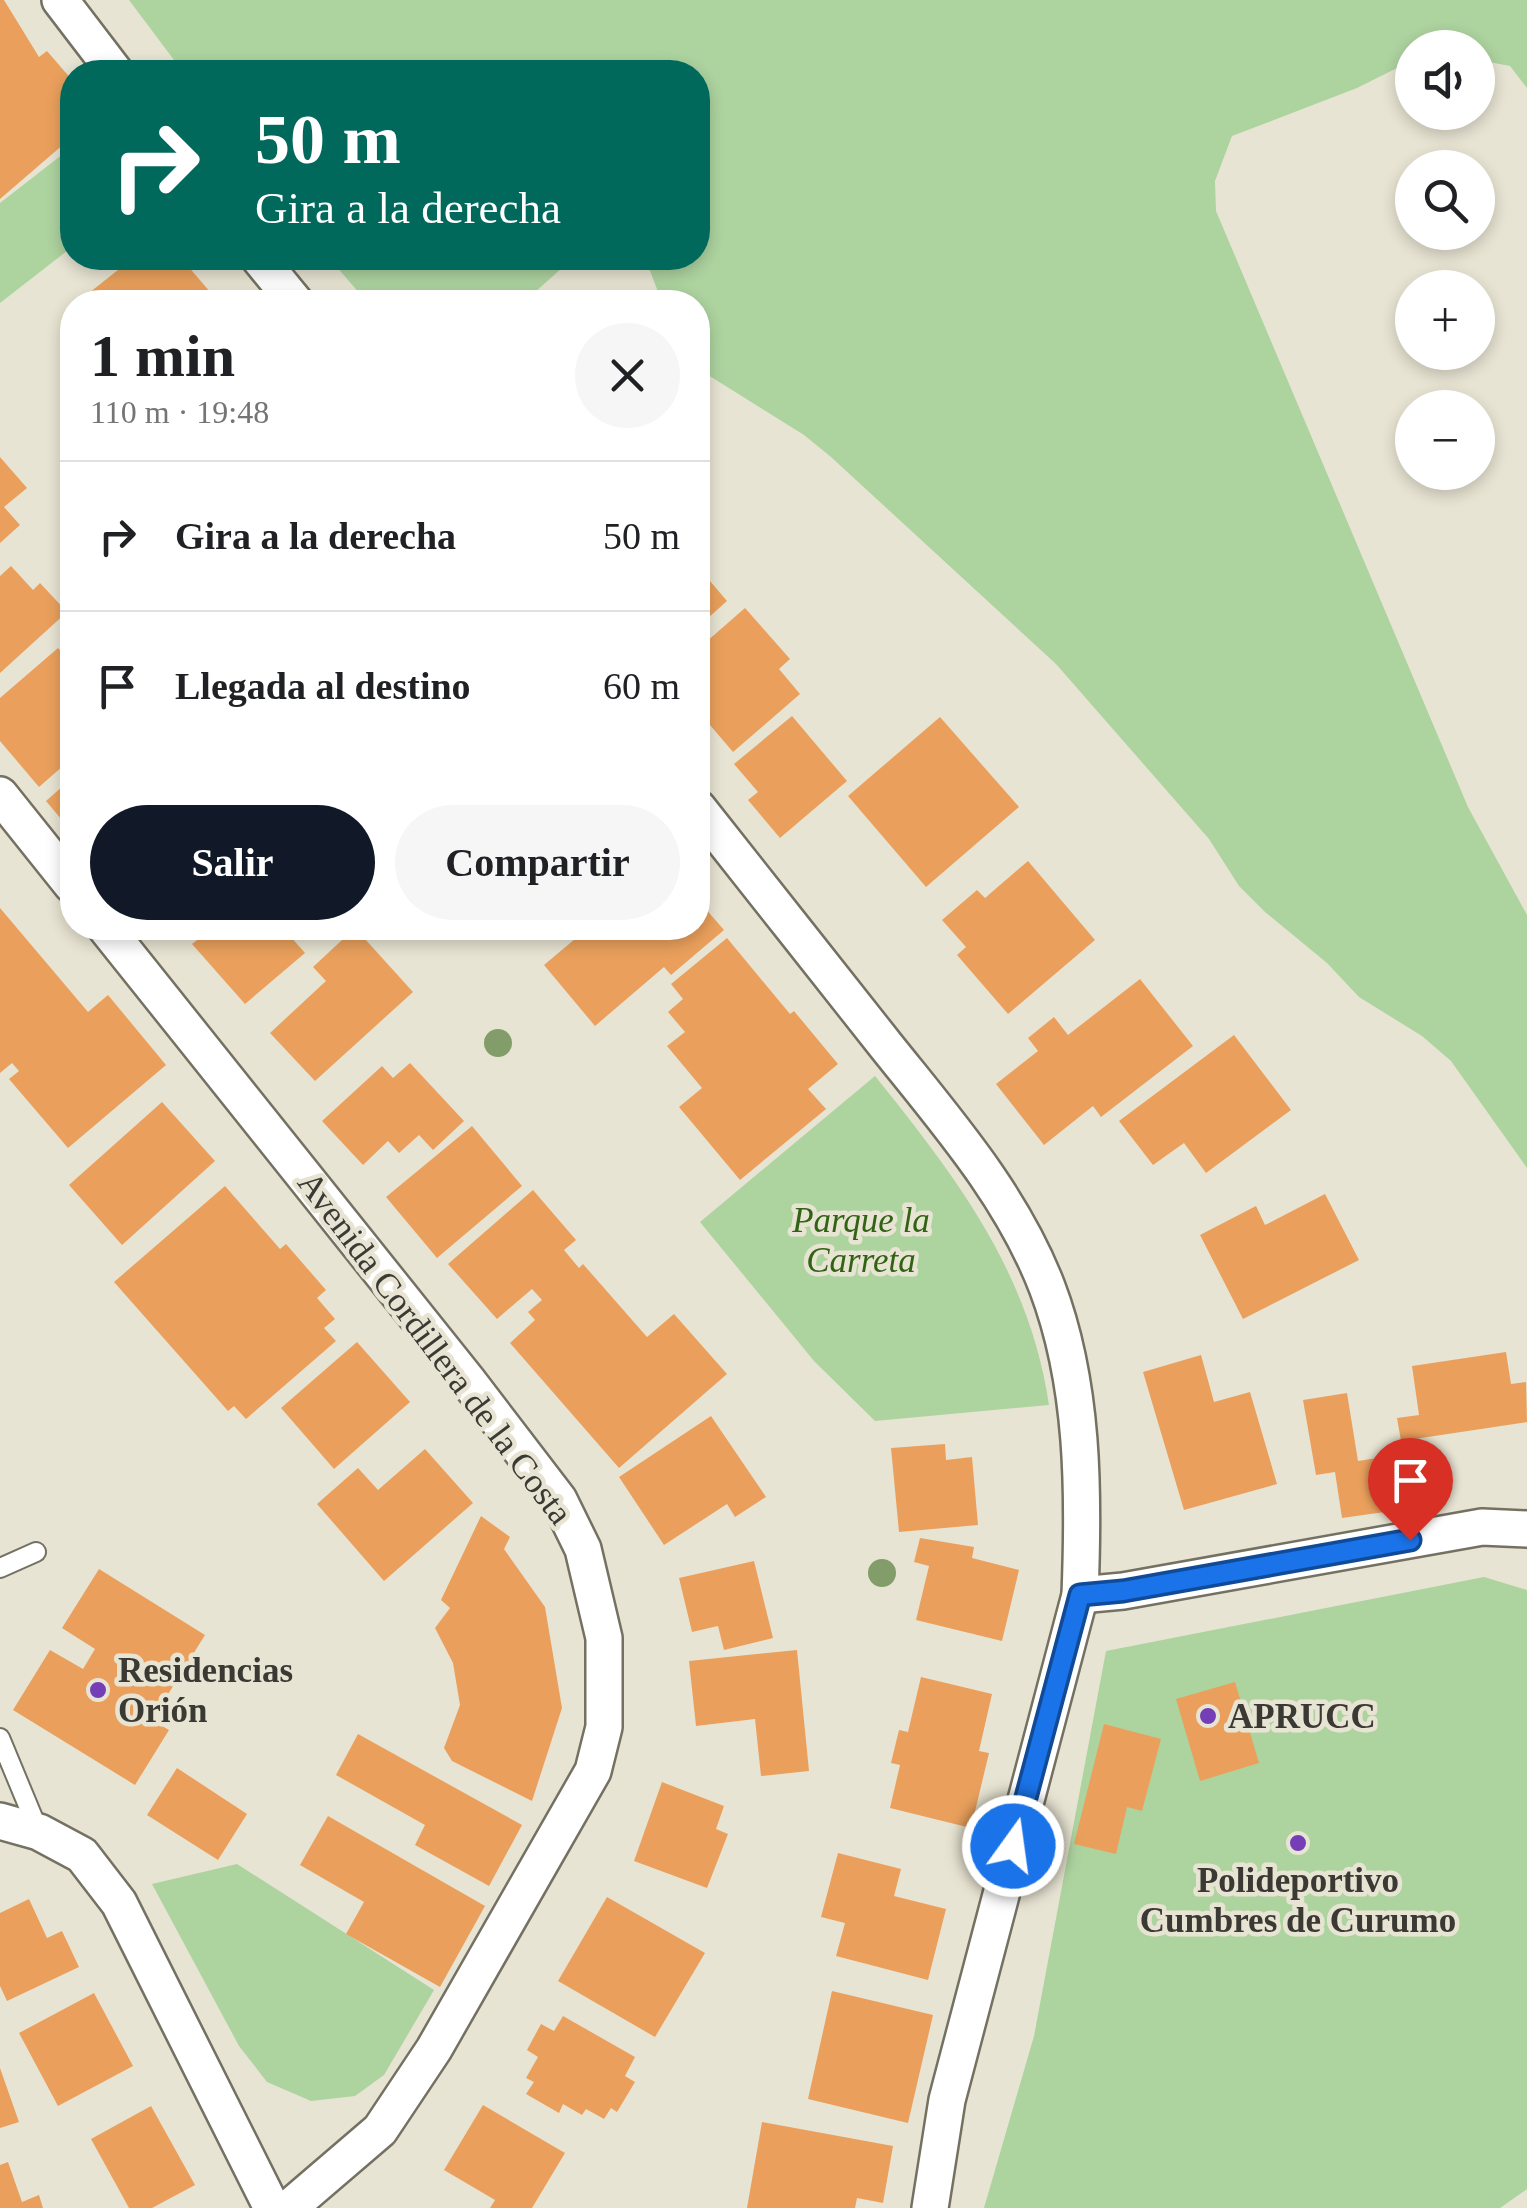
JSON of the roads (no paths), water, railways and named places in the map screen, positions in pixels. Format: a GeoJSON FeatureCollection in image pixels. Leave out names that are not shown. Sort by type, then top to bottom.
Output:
{"type":"FeatureCollection","features":[{"type":"Feature","properties":{"kind":"street"},"geometry":{"type":"LineString","coordinates":[[60,0],[106,60]]}},
{"type":"Feature","properties":{"kind":"street"},"geometry":{"type":"LineString","coordinates":[[269,270],[285,290]]}},
{"type":"Feature","properties":{"kind":"street"},"geometry":{"type":"LineString","coordinates":[[0,795],[60,871]]}},
{"type":"Feature","properties":{"kind":"street"},"geometry":{"type":"LineString","coordinates":[[710,823],[970,1150],[1015,1220],[1047,1288],[1068,1362],[1083,1512],[1080,1595],[947,2100],[930,2208]]}},
{"type":"Feature","properties":{"kind":"street","name":"Avenida Cordillera de la Costa"},"geometry":{"type":"LineString","coordinates":[[116,940],[559,1500],[583,1549],[604,1638],[604,1727],[593,1770],[434,2049],[380,2130],[289,2208]]}},
{"type":"Feature","properties":{"kind":"street"},"geometry":{"type":"LineString","coordinates":[[1080,1595],[1123,1591],[1482,1527],[1527,1528]]}},
{"type":"Feature","properties":{"kind":"street"},"geometry":{"type":"LineString","coordinates":[[0,1822],[39,1832],[82,1856],[119,1903],[272,2208]]}},
{"type":"Feature","properties":{"kind":"lane"},"geometry":{"type":"LineString","coordinates":[[0,1568],[36,1552]]}},
{"type":"Feature","properties":{"kind":"lane"},"geometry":{"type":"LineString","coordinates":[[0,1738],[39,1832]]}},
{"type":"Feature","properties":{"kind":"place","name":"Residencias Orión"},"geometry":{"type":"Point","coordinates":[98,1690]}},
{"type":"Feature","properties":{"kind":"place","name":"APRUCC"},"geometry":{"type":"Point","coordinates":[1208,1716]}},
{"type":"Feature","properties":{"kind":"place","name":"Polideportivo Cumbres de Curumo"},"geometry":{"type":"Point","coordinates":[1298,1843]}},
{"type":"Feature","properties":{"kind":"park label","name":"Parque la Carreta"},"geometry":{"type":"Point","coordinates":[861,1240]}}]}
